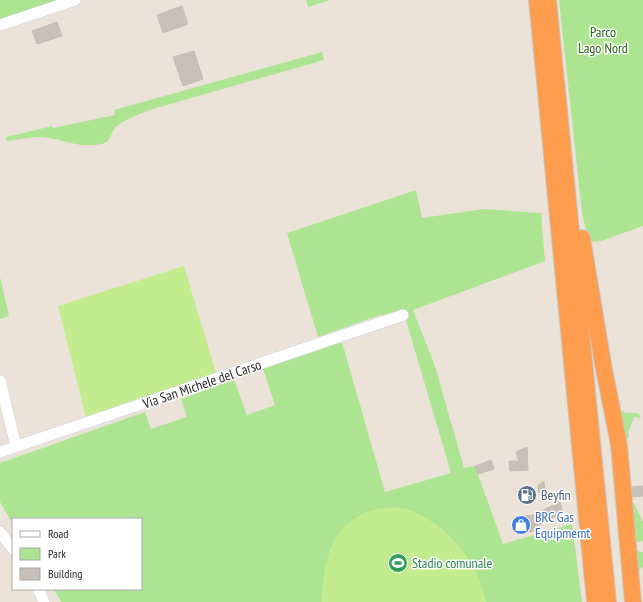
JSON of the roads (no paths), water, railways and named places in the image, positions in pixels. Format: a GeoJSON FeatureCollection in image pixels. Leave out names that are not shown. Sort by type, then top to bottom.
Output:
{"type":"FeatureCollection","features":[{"type":"Feature","properties":{"kind":"highway"},"geometry":{"type":"LineString","coordinates":[[537,0],[595,602]]}},
{"type":"Feature","properties":{"kind":"highway"},"geometry":{"type":"LineString","coordinates":[[548,0],[608,602]]}},
{"type":"Feature","properties":{"kind":"highway"},"geometry":{"type":"LineString","coordinates":[[554,53],[561,66],[574,184],[584,251],[603,364],[619,445],[634,602]]}},
{"type":"Feature","properties":{"kind":"street"},"geometry":{"type":"LineString","coordinates":[[0,25],[75,0]]}},
{"type":"Feature","properties":{"kind":"street","name":"Via San Michele del Carso"},"geometry":{"type":"LineString","coordinates":[[0,452],[403,315]]}},
{"type":"Feature","properties":{"kind":"street"},"geometry":{"type":"LineString","coordinates":[[0,381],[16,446]]}},
{"type":"Feature","properties":{"kind":"street"},"geometry":{"type":"LineString","coordinates":[[0,532],[12,548]]}},
{"type":"Feature","properties":{"kind":"street"},"geometry":{"type":"LineString","coordinates":[[38,590],[44,602]]}},
{"type":"Feature","properties":{"kind":"place","name":"Beyfin"},"geometry":{"type":"Point","coordinates":[527,495]}},
{"type":"Feature","properties":{"kind":"place","name":"BRC Gas Equipmemt"},"geometry":{"type":"Point","coordinates":[521,525]}},
{"type":"Feature","properties":{"kind":"place","name":"Stadio comunale"},"geometry":{"type":"Point","coordinates":[398,563]}},
{"type":"Feature","properties":{"kind":"park label","name":"Parco Lago Nord"},"geometry":{"type":"Point","coordinates":[603,40]}}]}
